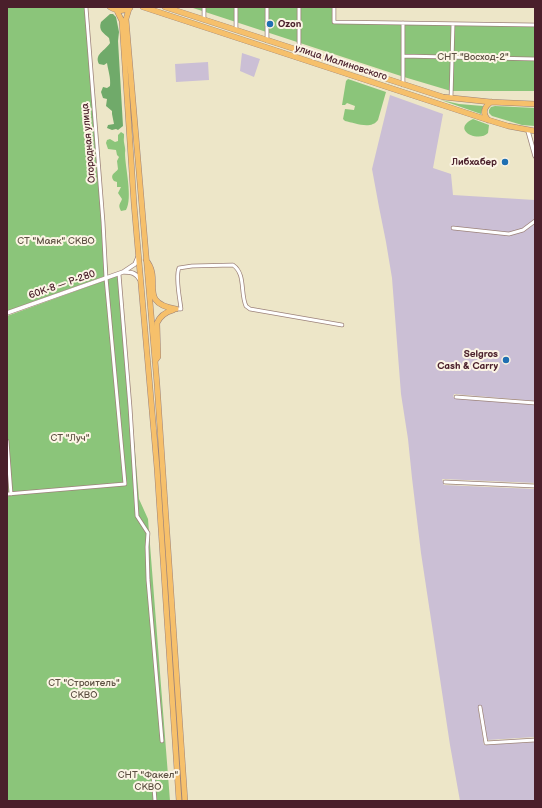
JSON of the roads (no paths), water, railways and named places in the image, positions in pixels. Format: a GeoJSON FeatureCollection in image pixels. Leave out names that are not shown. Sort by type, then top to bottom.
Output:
{"type":"FeatureCollection","features":[{"type":"Feature","properties":{"kind":"highway"},"geometry":{"type":"LineString","coordinates":[[110,7],[118,11],[130,8]]}},
{"type":"Feature","properties":{"kind":"highway","name":"улица Малиновского"},"geometry":{"type":"LineString","coordinates":[[143,7],[488,120],[528,131],[535,131]]}},
{"type":"Feature","properties":{"kind":"highway","name":"улица Малиновского"},"geometry":{"type":"LineString","coordinates":[[164,7],[403,85],[451,98],[535,104]]}},
{"type":"Feature","properties":{"kind":"highway"},"geometry":{"type":"LineString","coordinates":[[130,8],[126,19],[154,359],[185,801]]}},
{"type":"Feature","properties":{"kind":"highway"},"geometry":{"type":"LineString","coordinates":[[118,11],[122,21],[134,204],[142,283],[156,460],[179,801]]}},
{"type":"Feature","properties":{"kind":"highway"},"geometry":{"type":"LineString","coordinates":[[488,120],[484,110],[491,102]]}},
{"type":"Feature","properties":{"kind":"highway"},"geometry":{"type":"LineString","coordinates":[[134,204],[136,202],[141,203]]}},
{"type":"Feature","properties":{"kind":"highway"},"geometry":{"type":"LineString","coordinates":[[146,260],[150,265],[156,302],[165,308],[176,309]]}},
{"type":"Feature","properties":{"kind":"highway"},"geometry":{"type":"LineString","coordinates":[[154,359],[158,357],[157,322],[164,314],[176,309]]}},
{"type":"Feature","properties":{"kind":"highway"},"geometry":{"type":"LineString","coordinates":[[148,357],[154,359]]}},
{"type":"Feature","properties":{"kind":"street","name":"Огородная улица"},"geometry":{"type":"LineString","coordinates":[[9,494],[125,484],[106,278],[86,7]]}},
{"type":"Feature","properties":{"kind":"street"},"geometry":{"type":"LineString","coordinates":[[204,7],[204,20]]}},
{"type":"Feature","properties":{"kind":"street"},"geometry":{"type":"LineString","coordinates":[[236,7],[236,30]]}},
{"type":"Feature","properties":{"kind":"street"},"geometry":{"type":"LineString","coordinates":[[266,41],[267,7]]}},
{"type":"Feature","properties":{"kind":"street"},"geometry":{"type":"LineString","coordinates":[[299,51],[300,7]]}},
{"type":"Feature","properties":{"kind":"street"},"geometry":{"type":"LineString","coordinates":[[334,7],[334,22],[535,25]]}},
{"type":"Feature","properties":{"kind":"street"},"geometry":{"type":"LineString","coordinates":[[403,23],[403,85]]}},
{"type":"Feature","properties":{"kind":"street"},"geometry":{"type":"LineString","coordinates":[[451,98],[453,24]]}},
{"type":"Feature","properties":{"kind":"street"},"geometry":{"type":"LineString","coordinates":[[403,56],[535,59]]}},
{"type":"Feature","properties":{"kind":"street"},"geometry":{"type":"LineString","coordinates":[[528,131],[535,156]]}},
{"type":"Feature","properties":{"kind":"street"},"geometry":{"type":"LineString","coordinates":[[453,228],[509,234],[523,230],[535,221]]}},
{"type":"Feature","properties":{"kind":"street","name":"60К-8 — Р-280"},"geometry":{"type":"LineString","coordinates":[[7,313],[121,273],[135,264],[139,254]]}},
{"type":"Feature","properties":{"kind":"street"},"geometry":{"type":"LineString","coordinates":[[176,309],[181,309],[177,277],[179,268],[192,266],[233,265],[239,271],[244,302],[250,309],[342,325]]}},
{"type":"Feature","properties":{"kind":"street"},"geometry":{"type":"LineString","coordinates":[[142,283],[136,274],[132,272],[121,273],[137,516],[148,534],[148,580],[162,741]]}},
{"type":"Feature","properties":{"kind":"street"},"geometry":{"type":"LineString","coordinates":[[456,397],[535,403]]}},
{"type":"Feature","properties":{"kind":"street"},"geometry":{"type":"LineString","coordinates":[[7,441],[9,494]]}},
{"type":"Feature","properties":{"kind":"street"},"geometry":{"type":"LineString","coordinates":[[445,482],[535,486]]}},
{"type":"Feature","properties":{"kind":"street"},"geometry":{"type":"LineString","coordinates":[[480,707],[486,743],[535,740]]}},
{"type":"Feature","properties":{"kind":"street"},"geometry":{"type":"LineString","coordinates":[[152,774],[155,801]]}},
{"type":"Feature","properties":{"kind":"place","name":"Ozon"},"geometry":{"type":"Point","coordinates":[270,24]}},
{"type":"Feature","properties":{"kind":"place","name":"Либхабер"},"geometry":{"type":"Point","coordinates":[505,162]}},
{"type":"Feature","properties":{"kind":"place","name":"Selgros Cash & Carry"},"geometry":{"type":"Point","coordinates":[506,360]}},
{"type":"Feature","properties":{"kind":"park label","name":"СНТ \"Восход-2\""},"geometry":{"type":"Point","coordinates":[473,57]}},
{"type":"Feature","properties":{"kind":"park label","name":"СТ \"Маяк\" СКВО"},"geometry":{"type":"Point","coordinates":[56,241]}},
{"type":"Feature","properties":{"kind":"park label","name":"СТ \"Луч\""},"geometry":{"type":"Point","coordinates":[70,438]}},
{"type":"Feature","properties":{"kind":"park label","name":"СТ \"Строитель\" СКВО"},"geometry":{"type":"Point","coordinates":[84,688]}},
{"type":"Feature","properties":{"kind":"park label","name":"СНТ \"Факел\" СКВО"},"geometry":{"type":"Point","coordinates":[148,780]}}]}
